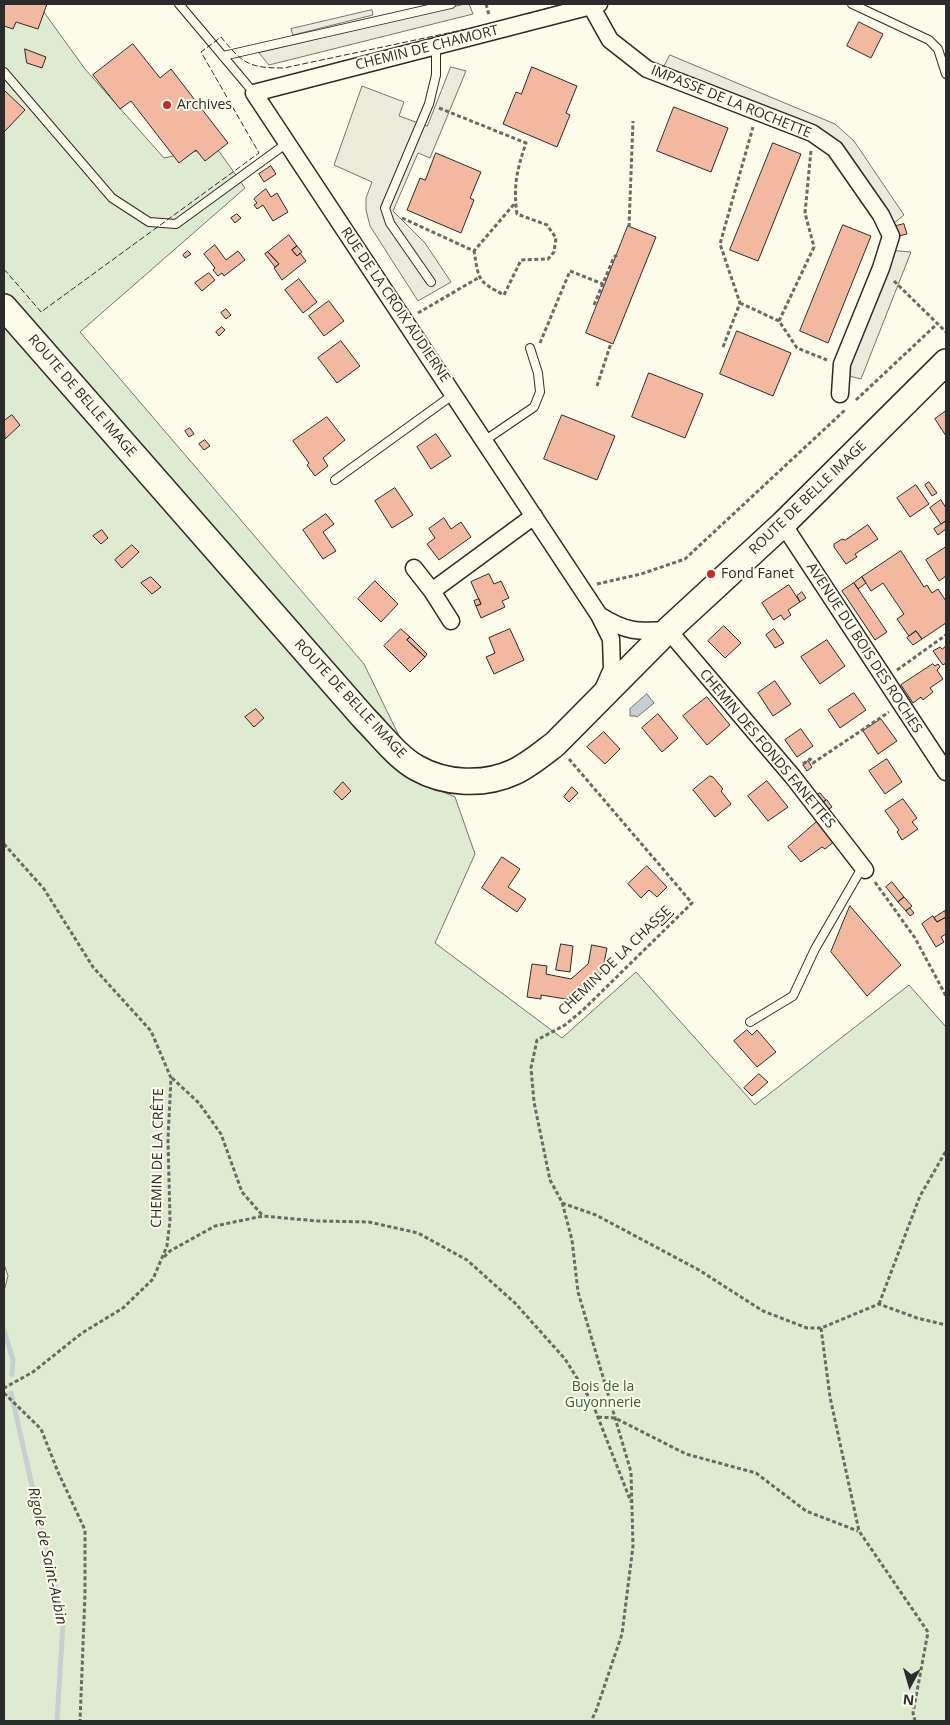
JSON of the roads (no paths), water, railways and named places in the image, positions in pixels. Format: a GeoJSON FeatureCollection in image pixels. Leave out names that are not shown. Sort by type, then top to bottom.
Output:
{"type":"FeatureCollection","features":[{"type":"Feature","properties":{"kind":"main road","name":"ROUTE DE BELLE IMAGE"},"geometry":{"type":"LineString","coordinates":[[4,308],[364,718],[415,768],[433,776],[463,781],[496,778],[513,773],[526,766],[555,744],[668,630],[783,524],[946,362]]}},
{"type":"Feature","properties":{"kind":"street","name":"CHEMIN DE CHAMORT"},"geometry":{"type":"LineString","coordinates":[[254,92],[595,5]]}},
{"type":"Feature","properties":{"kind":"street","name":"IMPASSE DE LA ROCHETTE"},"geometry":{"type":"LineString","coordinates":[[595,5],[610,40],[647,69],[812,133],[835,149],[881,215],[891,236],[881,268],[842,364],[840,394]]}},
{"type":"Feature","properties":{"kind":"street","name":"RUE DE LA CROIX AUDIERNE"},"geometry":{"type":"LineString","coordinates":[[254,92],[599,615],[611,640],[612,669],[598,699]]}},
{"type":"Feature","properties":{"kind":"street"},"geometry":{"type":"LineString","coordinates":[[432,591],[534,516]]}},
{"type":"Feature","properties":{"kind":"street","name":"AVENUE DU BOIS DES ROCHES"},"geometry":{"type":"LineString","coordinates":[[783,524],[946,772]]}},
{"type":"Feature","properties":{"kind":"street"},"geometry":{"type":"LineString","coordinates":[[414,568],[452,621]]}},
{"type":"Feature","properties":{"kind":"street","name":"RUE DE LA CROIX AUDIERNE"},"geometry":{"type":"LineString","coordinates":[[599,615],[616,626],[640,632],[668,630]]}},
{"type":"Feature","properties":{"kind":"street","name":"CHEMIN DES FONDS FANETTES"},"geometry":{"type":"LineString","coordinates":[[668,630],[793,777],[864,868]]}},
{"type":"Feature","properties":{"kind":"lane","name":"RUE DE LA CROIX AUDIERNE"},"geometry":{"type":"LineString","coordinates":[[179,4],[254,92]]}},
{"type":"Feature","properties":{"kind":"lane"},"geometry":{"type":"LineString","coordinates":[[223,56],[451,4]]}},
{"type":"Feature","properties":{"kind":"lane"},"geometry":{"type":"LineString","coordinates":[[852,4],[929,40],[938,49],[946,74]]}},
{"type":"Feature","properties":{"kind":"lane"},"geometry":{"type":"LineString","coordinates":[[431,282],[390,223],[386,208],[429,104],[436,75],[436,45]]}},
{"type":"Feature","properties":{"kind":"lane"},"geometry":{"type":"LineString","coordinates":[[4,72],[112,198],[149,222],[176,224],[287,143]]}},
{"type":"Feature","properties":{"kind":"lane"},"geometry":{"type":"LineString","coordinates":[[484,440],[534,407],[540,392],[538,373],[530,348]]}},
{"type":"Feature","properties":{"kind":"lane"},"geometry":{"type":"LineString","coordinates":[[335,480],[454,394]]}},
{"type":"Feature","properties":{"kind":"lane"},"geometry":{"type":"LineString","coordinates":[[750,1022],[793,996],[815,949],[864,868]]}},
{"type":"Feature","properties":{"kind":"waterway","name":"Rigole de Saint-Aubin"},"geometry":{"type":"LineString","coordinates":[[4,1330],[13,1360],[12,1375]]}},
{"type":"Feature","properties":{"kind":"waterway","name":"Rigole de Saint-Aubin"},"geometry":{"type":"LineString","coordinates":[[11,1393],[63,1623],[57,1721]]}},
{"type":"Feature","properties":{"kind":"place","name":"Archives"},"geometry":{"type":"Point","coordinates":[167,105]}},
{"type":"Feature","properties":{"kind":"place","name":"Fond Fanet"},"geometry":{"type":"Point","coordinates":[711,574]}},
{"type":"Feature","properties":{"kind":"park label","name":"Bois de la Guyonnerie"},"geometry":{"type":"Point","coordinates":[603,1395]}}]}
